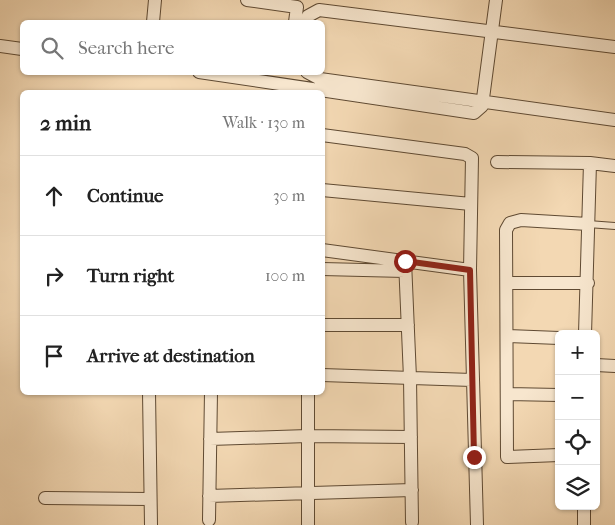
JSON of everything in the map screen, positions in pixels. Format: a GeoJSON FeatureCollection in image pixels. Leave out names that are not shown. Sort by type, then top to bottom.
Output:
{"type":"FeatureCollection","features":[{"type":"Feature","properties":{"kind":"street"},"geometry":{"type":"LineString","coordinates":[[153,20],[155,0]]}},
{"type":"Feature","properties":{"kind":"street"},"geometry":{"type":"LineString","coordinates":[[247,0],[297,3],[294,20]]}},
{"type":"Feature","properties":{"kind":"street"},"geometry":{"type":"LineString","coordinates":[[325,93],[466,114],[480,110],[483,100],[496,0]]}},
{"type":"Feature","properties":{"kind":"street"},"geometry":{"type":"LineString","coordinates":[[306,20],[312,12],[331,6],[492,32],[615,47]]}},
{"type":"Feature","properties":{"kind":"street"},"geometry":{"type":"LineString","coordinates":[[0,46],[20,49]]}},
{"type":"Feature","properties":{"kind":"street"},"geometry":{"type":"LineString","coordinates":[[237,75],[287,79],[316,90]]}},
{"type":"Feature","properties":{"kind":"street"},"geometry":{"type":"LineString","coordinates":[[312,75],[320,80],[483,100],[615,120]]}},
{"type":"Feature","properties":{"kind":"street"},"geometry":{"type":"LineString","coordinates":[[325,135],[465,154],[472,158],[470,270],[477,525]]}},
{"type":"Feature","properties":{"kind":"street"},"geometry":{"type":"LineString","coordinates":[[497,162],[590,163],[615,166]]}},
{"type":"Feature","properties":{"kind":"street"},"geometry":{"type":"LineString","coordinates":[[586,330],[590,163]]}},
{"type":"Feature","properties":{"kind":"street"},"geometry":{"type":"LineString","coordinates":[[325,190],[471,204]]}},
{"type":"Feature","properties":{"kind":"street"},"geometry":{"type":"LineString","coordinates":[[555,456],[507,457],[506,230],[510,223],[521,220],[588,224]]}},
{"type":"Feature","properties":{"kind":"street"},"geometry":{"type":"LineString","coordinates":[[325,251],[405,266]]}},
{"type":"Feature","properties":{"kind":"street"},"geometry":{"type":"LineString","coordinates":[[325,269],[405,266],[470,270]]}},
{"type":"Feature","properties":{"kind":"street"},"geometry":{"type":"LineString","coordinates":[[405,266],[410,378],[412,522]]}},
{"type":"Feature","properties":{"kind":"street"},"geometry":{"type":"LineString","coordinates":[[507,283],[588,283]]}},
{"type":"Feature","properties":{"kind":"street"},"geometry":{"type":"LineString","coordinates":[[325,326],[408,326]]}},
{"type":"Feature","properties":{"kind":"street"},"geometry":{"type":"LineString","coordinates":[[507,336],[555,338]]}},
{"type":"Feature","properties":{"kind":"street"},"geometry":{"type":"LineString","coordinates":[[600,365],[615,366]]}},
{"type":"Feature","properties":{"kind":"street"},"geometry":{"type":"LineString","coordinates":[[325,375],[472,380]]}},
{"type":"Feature","properties":{"kind":"street"},"geometry":{"type":"LineString","coordinates":[[508,394],[555,395]]}},
{"type":"Feature","properties":{"kind":"street"},"geometry":{"type":"LineString","coordinates":[[149,395],[151,525]]}},
{"type":"Feature","properties":{"kind":"street"},"geometry":{"type":"LineString","coordinates":[[209,520],[211,395]]}},
{"type":"Feature","properties":{"kind":"street"},"geometry":{"type":"LineString","coordinates":[[308,395],[308,525]]}},
{"type":"Feature","properties":{"kind":"street"},"geometry":{"type":"LineString","coordinates":[[210,440],[308,436],[411,437]]}},
{"type":"Feature","properties":{"kind":"street"},"geometry":{"type":"LineString","coordinates":[[209,496],[412,490]]}},
{"type":"Feature","properties":{"kind":"street"},"geometry":{"type":"LineString","coordinates":[[45,498],[150,499]]}},
{"type":"Feature","properties":{"kind":"street"},"geometry":{"type":"LineString","coordinates":[[584,510],[584,525]]}},
{"type":"Feature","properties":{"kind":"lane"},"geometry":{"type":"LineString","coordinates":[[588,224],[615,226]]}},
{"type":"Feature","properties":{"kind":"route"},"geometry":{"type":"LineString","coordinates":[[405,261],[470,270],[474,457]]}}]}
